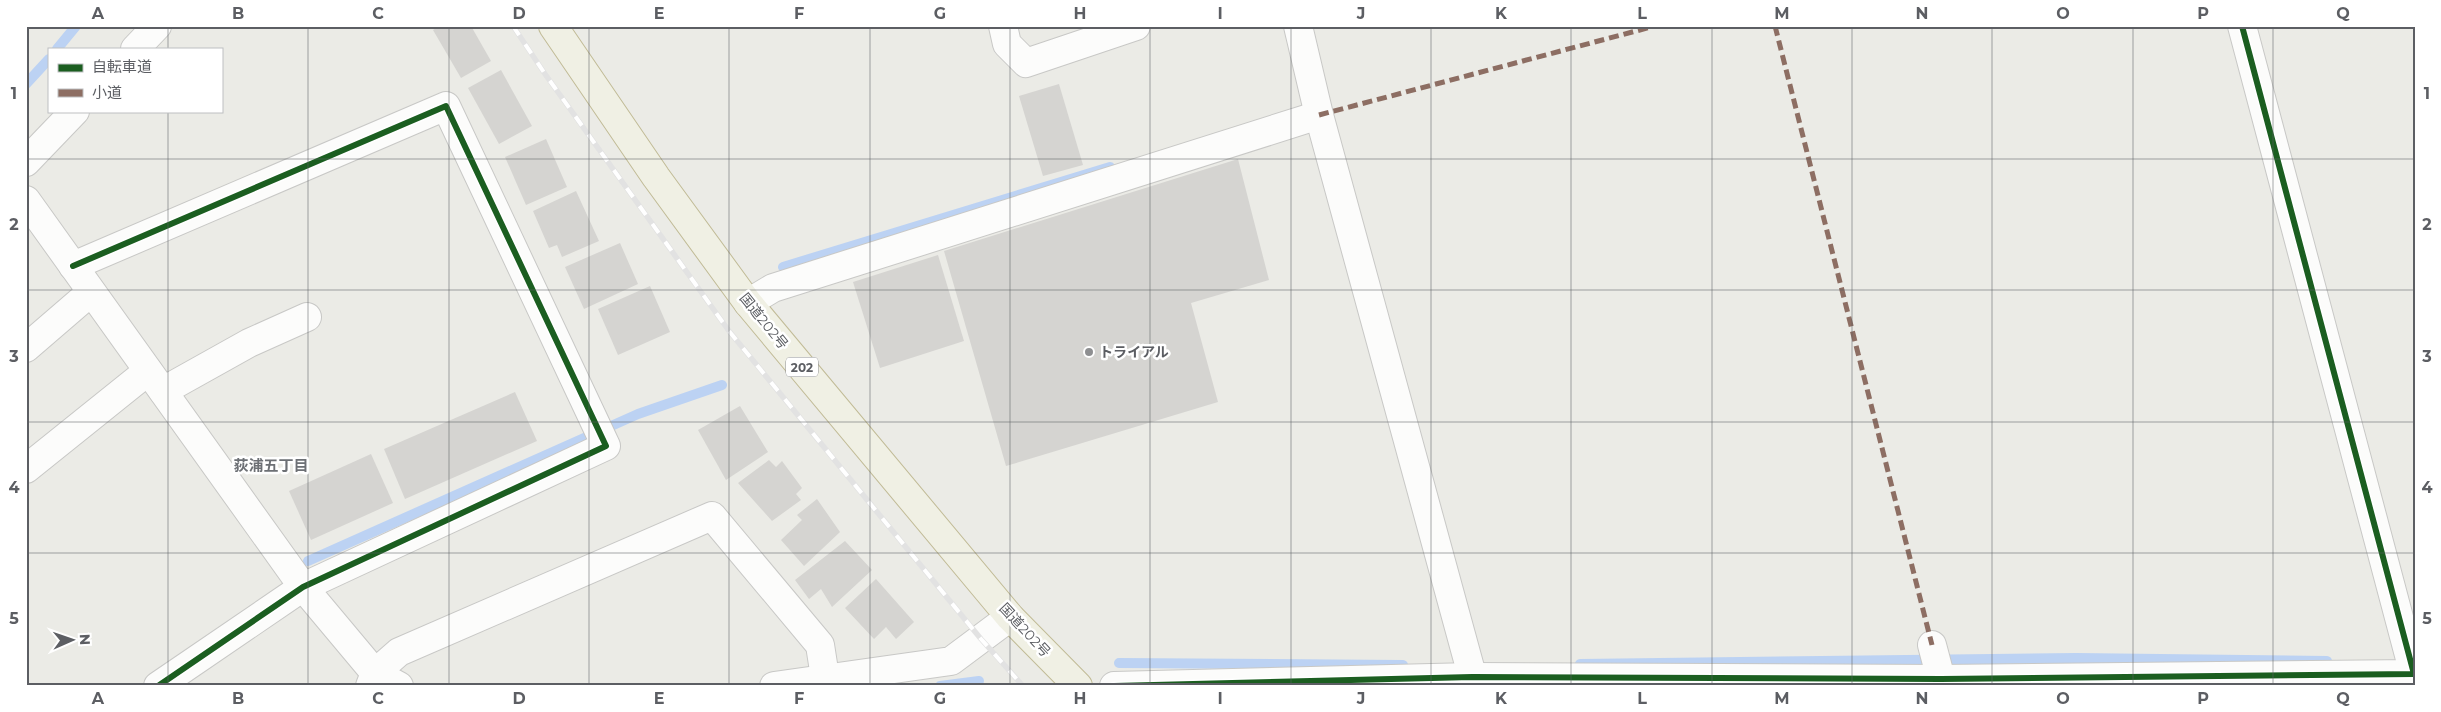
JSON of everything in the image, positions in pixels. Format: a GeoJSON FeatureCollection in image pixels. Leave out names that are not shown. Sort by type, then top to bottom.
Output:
{"type":"FeatureCollection","features":[{"type":"Feature","properties":{"kind":"highway","name":"国道202号"},"geometry":{"type":"LineString","coordinates":[[553,26],[656,177],[748,303],[1010,617],[1078,686]]}},
{"type":"Feature","properties":{"kind":"street"},"geometry":{"type":"LineString","coordinates":[[136,48],[157,26]]}},
{"type":"Feature","properties":{"kind":"street"},"geometry":{"type":"LineString","coordinates":[[1003,26],[1007,44],[1026,63],[1136,26]]}},
{"type":"Feature","properties":{"kind":"street"},"geometry":{"type":"LineString","coordinates":[[1298,26],[1319,114],[1471,672]]}},
{"type":"Feature","properties":{"kind":"street"},"geometry":{"type":"LineString","coordinates":[[1114,686],[1471,672],[1941,679],[2413,678],[2242,26]]}},
{"type":"Feature","properties":{"kind":"street"},"geometry":{"type":"LineString","coordinates":[[73,266],[446,106],[606,446],[303,587],[158,686]]}},
{"type":"Feature","properties":{"kind":"street"},"geometry":{"type":"LineString","coordinates":[[26,162],[74,112]]}},
{"type":"Feature","properties":{"kind":"street"},"geometry":{"type":"LineString","coordinates":[[748,303],[773,288],[1319,114]]}},
{"type":"Feature","properties":{"kind":"street"},"geometry":{"type":"LineString","coordinates":[[26,200],[303,587],[381,682],[400,652],[712,516],[820,645],[825,677]]}},
{"type":"Feature","properties":{"kind":"street"},"geometry":{"type":"LineString","coordinates":[[26,348],[91,292]]}},
{"type":"Feature","properties":{"kind":"street"},"geometry":{"type":"LineString","coordinates":[[26,469],[156,381],[307,317]]}},
{"type":"Feature","properties":{"kind":"street"},"geometry":{"type":"LineString","coordinates":[[774,686],[825,677],[951,661],[1010,617]]}},
{"type":"Feature","properties":{"kind":"street"},"geometry":{"type":"LineString","coordinates":[[1932,645],[1941,679]]}},
{"type":"Feature","properties":{"kind":"building"},"geometry":{"type":"Polygon","coordinates":[[[440,26],[471,26],[491,61],[461,78],[433,30],[440,26]]]}},
{"type":"Feature","properties":{"kind":"building"},"geometry":{"type":"Polygon","coordinates":[[[501,70],[532,126],[499,144],[468,88],[501,70]]]}},
{"type":"Feature","properties":{"kind":"building"},"geometry":{"type":"Polygon","coordinates":[[[1059,84],[1083,165],[1043,176],[1019,96],[1059,84]]]}},
{"type":"Feature","properties":{"kind":"building"},"geometry":{"type":"Polygon","coordinates":[[[546,139],[567,187],[526,205],[505,157],[546,139]]]}},
{"type":"Feature","properties":{"kind":"building","name":"トライアル"},"geometry":{"type":"Polygon","coordinates":[[[1238,159],[1269,280],[1191,303],[1218,402],[1006,466],[944,251],[1238,159]]]}},
{"type":"Feature","properties":{"kind":"building"},"geometry":{"type":"Polygon","coordinates":[[[576,191],[599,241],[562,257],[557,245],[549,248],[533,211],[576,191]]]}},
{"type":"Feature","properties":{"kind":"building"},"geometry":{"type":"Polygon","coordinates":[[[620,243],[638,284],[584,309],[565,267],[620,243]]]}},
{"type":"Feature","properties":{"kind":"building"},"geometry":{"type":"Polygon","coordinates":[[[938,255],[964,341],[880,368],[853,282],[938,255]]]}},
{"type":"Feature","properties":{"kind":"building"},"geometry":{"type":"Polygon","coordinates":[[[650,286],[670,332],[618,355],[598,309],[650,286]]]}},
{"type":"Feature","properties":{"kind":"building"},"geometry":{"type":"Polygon","coordinates":[[[515,392],[537,441],[405,499],[384,449],[515,392]]]}},
{"type":"Feature","properties":{"kind":"building"},"geometry":{"type":"Polygon","coordinates":[[[740,406],[768,452],[726,480],[698,430],[740,406]]]}},
{"type":"Feature","properties":{"kind":"building"},"geometry":{"type":"Polygon","coordinates":[[[371,454],[393,503],[311,540],[289,491],[371,454]]]}},
{"type":"Feature","properties":{"kind":"building"},"geometry":{"type":"Polygon","coordinates":[[[769,460],[776,467],[782,461],[802,488],[796,494],[801,500],[772,521],[738,483],[769,460]]]}},
{"type":"Feature","properties":{"kind":"building"},"geometry":{"type":"Polygon","coordinates":[[[817,499],[840,532],[804,566],[781,540],[802,520],[797,515],[817,499]]]}},
{"type":"Feature","properties":{"kind":"building"},"geometry":{"type":"Polygon","coordinates":[[[845,541],[872,570],[832,607],[821,589],[809,599],[795,580],[845,541]]]}},
{"type":"Feature","properties":{"kind":"building"},"geometry":{"type":"Polygon","coordinates":[[[876,579],[914,622],[896,639],[886,627],[874,639],[845,608],[876,579]]]}},
{"type":"Feature","properties":{"kind":"waterway"},"geometry":{"type":"LineString","coordinates":[[58,48],[76,26]]}},
{"type":"Feature","properties":{"kind":"waterway"},"geometry":{"type":"LineString","coordinates":[[26,84],[48,60]]}},
{"type":"Feature","properties":{"kind":"waterway"},"geometry":{"type":"LineString","coordinates":[[783,267],[1110,167]]}},
{"type":"Feature","properties":{"kind":"waterway"},"geometry":{"type":"LineString","coordinates":[[308,561],[638,414],[722,385]]}},
{"type":"Feature","properties":{"kind":"waterway"},"geometry":{"type":"LineString","coordinates":[[1580,664],[2076,658],[2327,661]]}},
{"type":"Feature","properties":{"kind":"waterway"},"geometry":{"type":"LineString","coordinates":[[1119,663],[1403,665]]}},
{"type":"Feature","properties":{"kind":"waterway"},"geometry":{"type":"LineString","coordinates":[[940,686],[979,681]]}},
{"type":"Feature","properties":{"kind":"railway"},"geometry":{"type":"LineString","coordinates":[[513,26],[545,74],[729,331],[981,639],[1023,686]]}},
{"type":"Feature","properties":{"kind":"marked path"},"geometry":{"type":"LineString","coordinates":[[1319,115],[1655,26]]}},
{"type":"Feature","properties":{"kind":"marked path"},"geometry":{"type":"LineString","coordinates":[[1775,26],[1932,645]]}},
{"type":"Feature","properties":{"kind":"cycle path"},"geometry":{"type":"LineString","coordinates":[[1114,686],[1472,677],[1941,679],[2414,674],[2242,26]]}},
{"type":"Feature","properties":{"kind":"cycle path"},"geometry":{"type":"LineString","coordinates":[[73,266],[446,106],[606,446],[303,587],[158,686]]}},
{"type":"Feature","properties":{"kind":"place","name":"トライアル"},"geometry":{"type":"Point","coordinates":[1089,352]}},
{"type":"Feature","properties":{"kind":"district","name":"荻浦五丁目"},"geometry":{"type":"Point","coordinates":[271,465]}}]}
